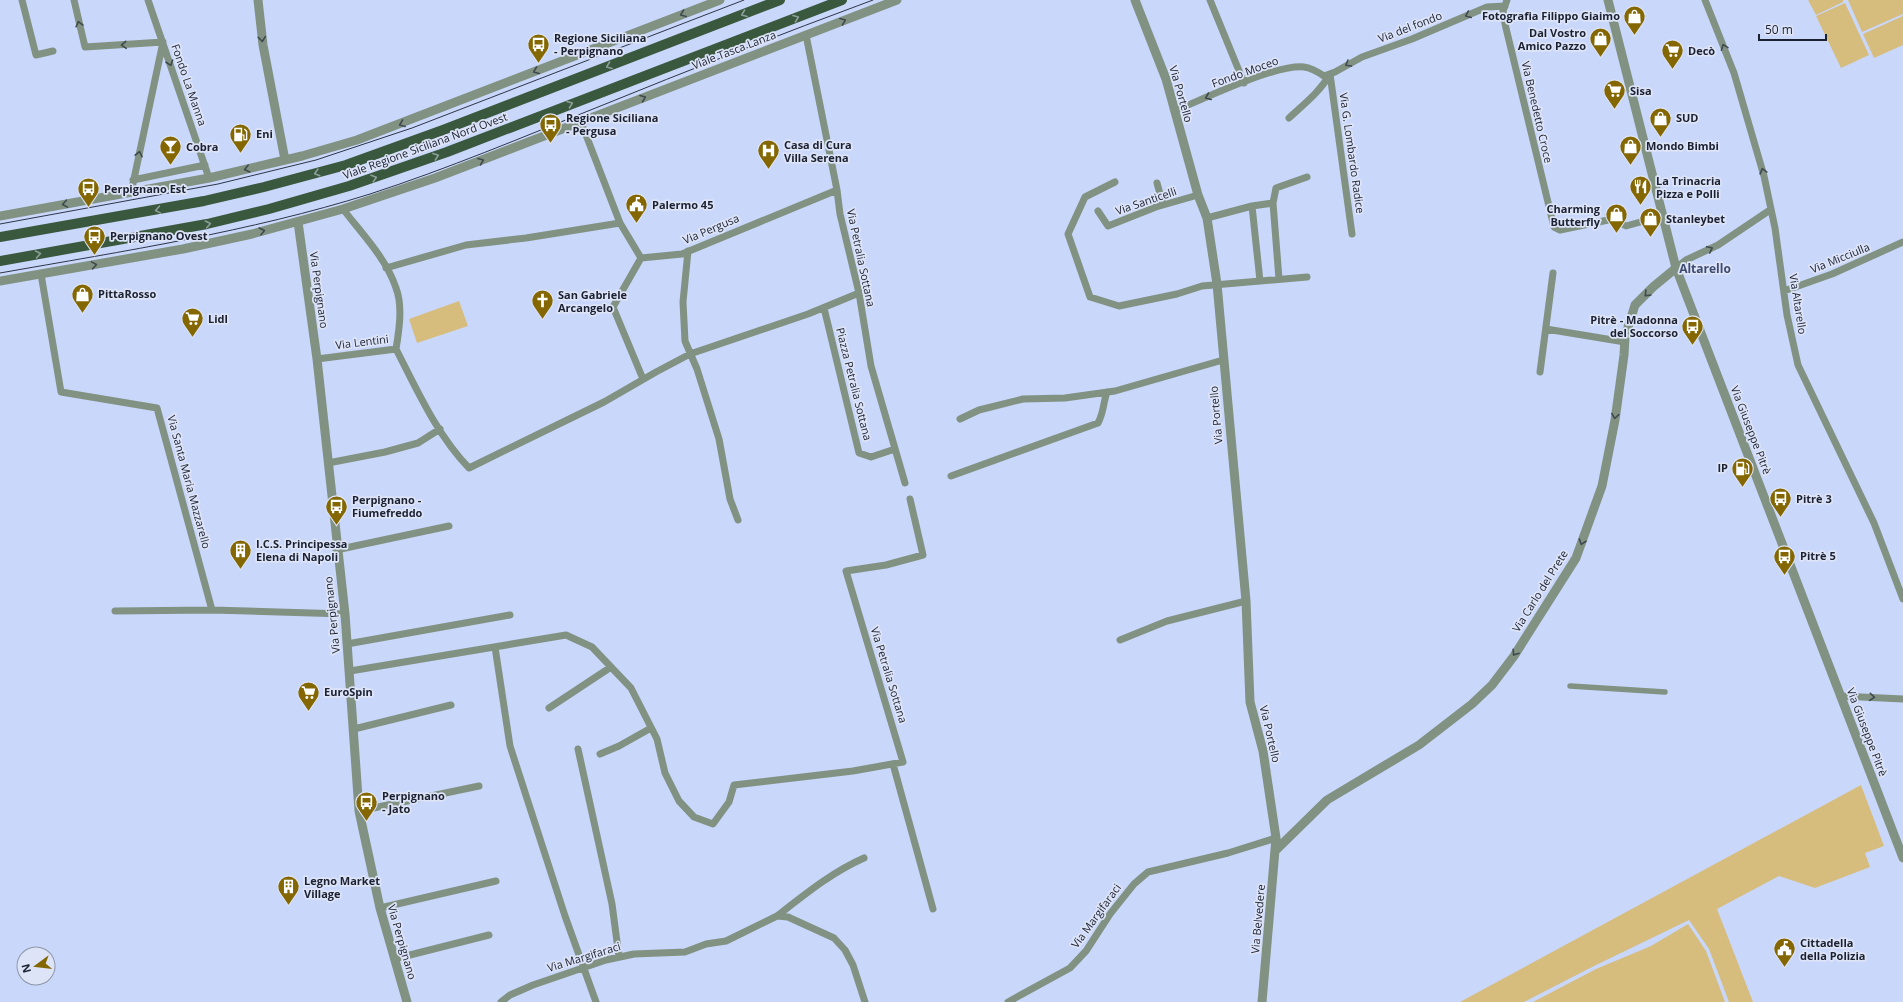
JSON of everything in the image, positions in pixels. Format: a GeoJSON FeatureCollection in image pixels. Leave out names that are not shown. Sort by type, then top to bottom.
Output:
{"type":"FeatureCollection","features":[{"type":"Feature","properties":{"kind":"main road","name":"Viale Regione Siciliana Nord Ovest"},"geometry":{"type":"LineString","coordinates":[[0,237],[204,201],[346,165],[443,130],[780,0]]}},
{"type":"Feature","properties":{"kind":"main road","name":"Viale Regione Siciliana Nord Ovest"},"geometry":{"type":"LineString","coordinates":[[0,261],[208,224],[269,209],[349,186],[447,152],[842,0]]}},
{"type":"Feature","properties":{"kind":"street"},"geometry":{"type":"LineString","coordinates":[[22,0],[36,55],[53,52]]}},
{"type":"Feature","properties":{"kind":"street"},"geometry":{"type":"LineString","coordinates":[[74,0],[85,47],[163,42],[131,193]]}},
{"type":"Feature","properties":{"kind":"street","name":"Fondo La Manna"},"geometry":{"type":"LineString","coordinates":[[148,0],[209,178]]}},
{"type":"Feature","properties":{"kind":"street"},"geometry":{"type":"LineString","coordinates":[[258,0],[263,45],[285,160]]}},
{"type":"Feature","properties":{"kind":"street"},"geometry":{"type":"LineString","coordinates":[[0,216],[209,178],[285,160],[357,140],[400,125],[720,0]]}},
{"type":"Feature","properties":{"kind":"street","name":"Viale Tasca Lanza"},"geometry":{"type":"LineString","coordinates":[[581,122],[897,0]]}},
{"type":"Feature","properties":{"kind":"street","name":"Via Portello"},"geometry":{"type":"LineString","coordinates":[[1135,0],[1166,79],[1194,196],[1207,218],[1217,284],[1246,601],[1250,702],[1263,751],[1276,838]]}},
{"type":"Feature","properties":{"kind":"street"},"geometry":{"type":"LineString","coordinates":[[1210,0],[1244,83]]}},
{"type":"Feature","properties":{"kind":"street","name":"Via Giuseppe Pitrè"},"geometry":{"type":"LineString","coordinates":[[1608,0],[1676,268],[1903,858]]}},
{"type":"Feature","properties":{"kind":"street","name":"Via Altarello"},"geometry":{"type":"LineString","coordinates":[[1705,0],[1734,73],[1764,176],[1775,228],[1787,315],[1798,365],[1874,523],[1903,599]]}},
{"type":"Feature","properties":{"kind":"street","name":"Via Benedetto Croce"},"geometry":{"type":"LineString","coordinates":[[1506,3],[1503,11],[1505,24],[1550,210],[1556,228],[1560,230],[1613,219],[1626,226],[1662,216]]}},
{"type":"Feature","properties":{"kind":"street","name":"Via del fondo"},"geometry":{"type":"LineString","coordinates":[[1327,75],[1362,57],[1412,39],[1487,7],[1506,3]]}},
{"type":"Feature","properties":{"kind":"street","name":"Via Petralia Sottana"},"geometry":{"type":"LineString","coordinates":[[806,35],[837,190],[840,214],[859,293],[871,366],[904,483]]}},
{"type":"Feature","properties":{"kind":"street","name":"Fondo Moceo"},"geometry":{"type":"LineString","coordinates":[[1174,111],[1244,83],[1287,68],[1304,67],[1327,75]]}},
{"type":"Feature","properties":{"kind":"street"},"geometry":{"type":"LineString","coordinates":[[1289,118],[1321,89],[1327,75]]}},
{"type":"Feature","properties":{"kind":"street","name":"Via G. Lombardo Radice"},"geometry":{"type":"LineString","coordinates":[[1327,75],[1352,234]]}},
{"type":"Feature","properties":{"kind":"street"},"geometry":{"type":"LineString","coordinates":[[0,281],[183,249],[298,222],[343,209],[435,178],[581,122],[620,223],[641,258],[613,307],[643,379]]}},
{"type":"Feature","properties":{"kind":"street"},"geometry":{"type":"LineString","coordinates":[[133,180],[205,166]]}},
{"type":"Feature","properties":{"kind":"street"},"geometry":{"type":"LineString","coordinates":[[1279,279],[1273,203],[1276,188],[1307,177]]}},
{"type":"Feature","properties":{"kind":"street"},"geometry":{"type":"LineString","coordinates":[[1115,182],[1085,198],[1068,234],[1090,297],[1119,306],[1177,294],[1202,286],[1307,277]]}},
{"type":"Feature","properties":{"kind":"street"},"geometry":{"type":"LineString","coordinates":[[1157,183],[1163,205]]}},
{"type":"Feature","properties":{"kind":"street","name":"Via Pergusa"},"geometry":{"type":"LineString","coordinates":[[641,258],[682,254],[837,190]]}},
{"type":"Feature","properties":{"kind":"street","name":"Via Santicelli"},"geometry":{"type":"LineString","coordinates":[[1098,211],[1108,226],[1163,205],[1194,196]]}},
{"type":"Feature","properties":{"kind":"street"},"geometry":{"type":"LineString","coordinates":[[1207,218],[1252,206],[1273,203]]}},
{"type":"Feature","properties":{"kind":"street"},"geometry":{"type":"LineString","coordinates":[[1252,206],[1260,281]]}},
{"type":"Feature","properties":{"kind":"street","name":"Via Lentini"},"geometry":{"type":"LineString","coordinates":[[317,359],[396,349],[400,324],[397,289],[382,259],[343,209]]}},
{"type":"Feature","properties":{"kind":"street","name":"Via Carlo del Prete"},"geometry":{"type":"LineString","coordinates":[[1276,850],[1327,800],[1419,745],[1472,704],[1492,685],[1514,656],[1576,558],[1602,486],[1615,420],[1625,337],[1635,305],[1686,260],[1718,245],[1770,210]]}},
{"type":"Feature","properties":{"kind":"street","name":"Via Perpignano"},"geometry":{"type":"LineString","coordinates":[[298,222],[317,359],[336,550],[345,614],[359,811],[380,908],[407,1002]]}},
{"type":"Feature","properties":{"kind":"street"},"geometry":{"type":"LineString","coordinates":[[386,268],[466,245],[526,238],[620,223]]}},
{"type":"Feature","properties":{"kind":"street","name":"Via Micciulla"},"geometry":{"type":"LineString","coordinates":[[1784,291],[1832,274],[1903,242]]}},
{"type":"Feature","properties":{"kind":"street"},"geometry":{"type":"LineString","coordinates":[[688,251],[683,302],[685,341],[719,439],[730,499],[738,520]]}},
{"type":"Feature","properties":{"kind":"street"},"geometry":{"type":"LineString","coordinates":[[1540,372],[1553,273]]}},
{"type":"Feature","properties":{"kind":"street","name":"Via Santa Maria Mazzarello"},"geometry":{"type":"LineString","coordinates":[[41,274],[61,392],[157,408],[212,610]]}},
{"type":"Feature","properties":{"kind":"street"},"geometry":{"type":"LineString","coordinates":[[396,349],[424,403],[457,456],[469,468],[604,402],[690,354],[824,308],[859,293]]}},
{"type":"Feature","properties":{"kind":"street","name":"Piazza Petralia Sottana"},"geometry":{"type":"LineString","coordinates":[[824,308],[859,453],[871,457],[895,449]]}},
{"type":"Feature","properties":{"kind":"street"},"geometry":{"type":"LineString","coordinates":[[1546,329],[1625,342]]}},
{"type":"Feature","properties":{"kind":"street"},"geometry":{"type":"LineString","coordinates":[[960,419],[979,410],[1023,399],[1065,398],[1107,392],[1223,360]]}},
{"type":"Feature","properties":{"kind":"street"},"geometry":{"type":"LineString","coordinates":[[951,476],[1098,422],[1104,412],[1104,403],[1107,392]]}},
{"type":"Feature","properties":{"kind":"street"},"geometry":{"type":"LineString","coordinates":[[328,463],[385,452],[418,443],[440,429]]}},
{"type":"Feature","properties":{"kind":"street","name":"Via Petralia Sottana"},"geometry":{"type":"LineString","coordinates":[[893,764],[903,762],[846,571],[886,565],[923,555],[910,499]]}},
{"type":"Feature","properties":{"kind":"street"},"geometry":{"type":"LineString","coordinates":[[336,550],[449,526]]}},
{"type":"Feature","properties":{"kind":"street"},"geometry":{"type":"LineString","coordinates":[[1120,640],[1167,621],[1246,601]]}},
{"type":"Feature","properties":{"kind":"street"},"geometry":{"type":"LineString","coordinates":[[115,611],[212,610],[345,614]]}},
{"type":"Feature","properties":{"kind":"street"},"geometry":{"type":"LineString","coordinates":[[348,644],[510,615]]}},
{"type":"Feature","properties":{"kind":"street"},"geometry":{"type":"LineString","coordinates":[[350,671],[566,635],[592,647],[631,688],[657,739],[664,773],[679,801],[694,817],[713,824],[730,802],[734,785],[853,771],[893,764],[933,909]]}},
{"type":"Feature","properties":{"kind":"street"},"geometry":{"type":"LineString","coordinates":[[495,647],[510,746],[565,916],[596,1002]]}},
{"type":"Feature","properties":{"kind":"street"},"geometry":{"type":"LineString","coordinates":[[549,708],[611,667]]}},
{"type":"Feature","properties":{"kind":"street"},"geometry":{"type":"LineString","coordinates":[[1570,686],[1665,692]]}},
{"type":"Feature","properties":{"kind":"street"},"geometry":{"type":"LineString","coordinates":[[1840,696],[1855,695],[1903,699]]}},
{"type":"Feature","properties":{"kind":"street"},"geometry":{"type":"LineString","coordinates":[[354,729],[451,705]]}},
{"type":"Feature","properties":{"kind":"street"},"geometry":{"type":"LineString","coordinates":[[600,754],[619,746],[651,728]]}},
{"type":"Feature","properties":{"kind":"street"},"geometry":{"type":"LineString","coordinates":[[578,749],[610,897],[619,957]]}},
{"type":"Feature","properties":{"kind":"street"},"geometry":{"type":"LineString","coordinates":[[359,811],[479,786]]}},
{"type":"Feature","properties":{"kind":"street","name":"Via Belvedere"},"geometry":{"type":"LineString","coordinates":[[1262,1002],[1276,838]]}},
{"type":"Feature","properties":{"kind":"street","name":"Via Margifaraci"},"geometry":{"type":"LineString","coordinates":[[1008,1002],[1070,968],[1086,951],[1110,914],[1134,884],[1148,872],[1228,853],[1276,838]]}},
{"type":"Feature","properties":{"kind":"street","name":"Via Margifaraci"},"geometry":{"type":"LineString","coordinates":[[501,1002],[510,995],[533,984],[619,957],[634,954],[685,952],[706,944],[726,941],[776,916],[826,880],[864,858]]}},
{"type":"Feature","properties":{"kind":"street"},"geometry":{"type":"LineString","coordinates":[[380,908],[496,881]]}},
{"type":"Feature","properties":{"kind":"street"},"geometry":{"type":"LineString","coordinates":[[776,916],[788,917],[834,938],[846,950],[865,1002]]}},
{"type":"Feature","properties":{"kind":"street"},"geometry":{"type":"LineString","coordinates":[[394,959],[489,935]]}},
{"type":"Feature","properties":{"kind":"shaded area"},"geometry":{"type":"Polygon","coordinates":[[[1808,0],[1843,0],[1843,2],[1816,15],[1808,0]]]}},
{"type":"Feature","properties":{"kind":"shaded area"},"geometry":{"type":"Polygon","coordinates":[[[1848,0],[1903,0],[1903,14],[1862,32],[1848,0]]]}},
{"type":"Feature","properties":{"kind":"shaded area"},"geometry":{"type":"Polygon","coordinates":[[[1845,3],[1869,55],[1841,68],[1816,16],[1845,3]]]}},
{"type":"Feature","properties":{"kind":"shaded area"},"geometry":{"type":"Polygon","coordinates":[[[1903,16],[1903,45],[1874,58],[1863,34],[1903,16]]]}},
{"type":"Feature","properties":{"kind":"shaded area"},"geometry":{"type":"Polygon","coordinates":[[[459,301],[468,326],[417,343],[409,319],[459,301]]]}},
{"type":"Feature","properties":{"kind":"shaded area"},"geometry":{"type":"Polygon","coordinates":[[[1861,785],[1884,846],[1865,853],[1870,867],[1815,888],[1779,876],[1717,909],[1753,1002],[1729,1002],[1709,949],[1689,920],[1524,1002],[1460,1002],[1861,785]]]}},
{"type":"Feature","properties":{"kind":"shaded area"},"geometry":{"type":"Polygon","coordinates":[[[1688,924],[1706,951],[1725,1002],[1533,1002],[1596,969],[1651,946],[1688,924]]]}},
{"type":"Feature","properties":{"kind":"tram line"},"geometry":{"type":"LineString","coordinates":[[0,224],[218,184],[316,160],[412,128],[744,0]]}},
{"type":"Feature","properties":{"kind":"tram line"},"geometry":{"type":"LineString","coordinates":[[0,273],[186,240],[279,219],[370,194],[456,163],[873,0]]}},
{"type":"Feature","properties":{"kind":"place","name":"Fotografia Filippo Giaimo"},"geometry":{"type":"Point","coordinates":[1635,36]}},
{"type":"Feature","properties":{"kind":"place","name":"Dal Vostro Amico Pazzo"},"geometry":{"type":"Point","coordinates":[1601,58]}},
{"type":"Feature","properties":{"kind":"place","name":"Regione Siciliana - Perpignano"},"geometry":{"type":"Point","coordinates":[538,64]}},
{"type":"Feature","properties":{"kind":"place","name":"Decò"},"geometry":{"type":"Point","coordinates":[1672,70]}},
{"type":"Feature","properties":{"kind":"place","name":"Sisa"},"geometry":{"type":"Point","coordinates":[1614,110]}},
{"type":"Feature","properties":{"kind":"place","name":"SUD"},"geometry":{"type":"Point","coordinates":[1661,138]}},
{"type":"Feature","properties":{"kind":"place","name":"Regione Siciliana - Pergusa"},"geometry":{"type":"Point","coordinates":[551,144]}},
{"type":"Feature","properties":{"kind":"place","name":"Eni"},"geometry":{"type":"Point","coordinates":[241,154]}},
{"type":"Feature","properties":{"kind":"place","name":"Cobra"},"geometry":{"type":"Point","coordinates":[170,166]}},
{"type":"Feature","properties":{"kind":"place","name":"Mondo Bimbi"},"geometry":{"type":"Point","coordinates":[1630,166]}},
{"type":"Feature","properties":{"kind":"place","name":"Casa di Cura Villa Serena"},"geometry":{"type":"Point","coordinates":[769,170]}},
{"type":"Feature","properties":{"kind":"place","name":"La Trinacria Pizza e Polli"},"geometry":{"type":"Point","coordinates":[1641,206]}},
{"type":"Feature","properties":{"kind":"place","name":"Perpignano Est"},"geometry":{"type":"Point","coordinates":[89,208]}},
{"type":"Feature","properties":{"kind":"place","name":"Palermo 45"},"geometry":{"type":"Point","coordinates":[636,224]}},
{"type":"Feature","properties":{"kind":"place","name":"Charming Butterfly"},"geometry":{"type":"Point","coordinates":[1616,234]}},
{"type":"Feature","properties":{"kind":"place","name":"Stanleybet"},"geometry":{"type":"Point","coordinates":[1650,238]}},
{"type":"Feature","properties":{"kind":"place","name":"Perpignano Ovest"},"geometry":{"type":"Point","coordinates":[94,256]}},
{"type":"Feature","properties":{"kind":"place","name":"PittaRosso"},"geometry":{"type":"Point","coordinates":[83,314]}},
{"type":"Feature","properties":{"kind":"place","name":"San Gabriele Arcangelo"},"geometry":{"type":"Point","coordinates":[543,320]}},
{"type":"Feature","properties":{"kind":"place","name":"Lidl"},"geometry":{"type":"Point","coordinates":[193,338]}},
{"type":"Feature","properties":{"kind":"place","name":"Pitrè - Madonna del Soccorso"},"geometry":{"type":"Point","coordinates":[1693,346]}},
{"type":"Feature","properties":{"kind":"place","name":"IP"},"geometry":{"type":"Point","coordinates":[1743,488]}},
{"type":"Feature","properties":{"kind":"place","name":"Pitrè 3"},"geometry":{"type":"Point","coordinates":[1780,518]}},
{"type":"Feature","properties":{"kind":"place","name":"Perpignano - Fiumefreddo"},"geometry":{"type":"Point","coordinates":[337,526]}},
{"type":"Feature","properties":{"kind":"place","name":"I.C.S. Principessa Elena di Napoli"},"geometry":{"type":"Point","coordinates":[241,570]}},
{"type":"Feature","properties":{"kind":"place","name":"Pitrè 5"},"geometry":{"type":"Point","coordinates":[1784,576]}},
{"type":"Feature","properties":{"kind":"place","name":"EuroSpin"},"geometry":{"type":"Point","coordinates":[308,712]}},
{"type":"Feature","properties":{"kind":"place","name":"Perpignano - Jato"},"geometry":{"type":"Point","coordinates":[367,822]}},
{"type":"Feature","properties":{"kind":"place","name":"Legno Market Village"},"geometry":{"type":"Point","coordinates":[288,906]}},
{"type":"Feature","properties":{"kind":"place","name":"Cittadella della Polizia"},"geometry":{"type":"Point","coordinates":[1784,968]}},
{"type":"Feature","properties":{"kind":"district","name":"Altarello"},"geometry":{"type":"Point","coordinates":[1705,269]}}]}
